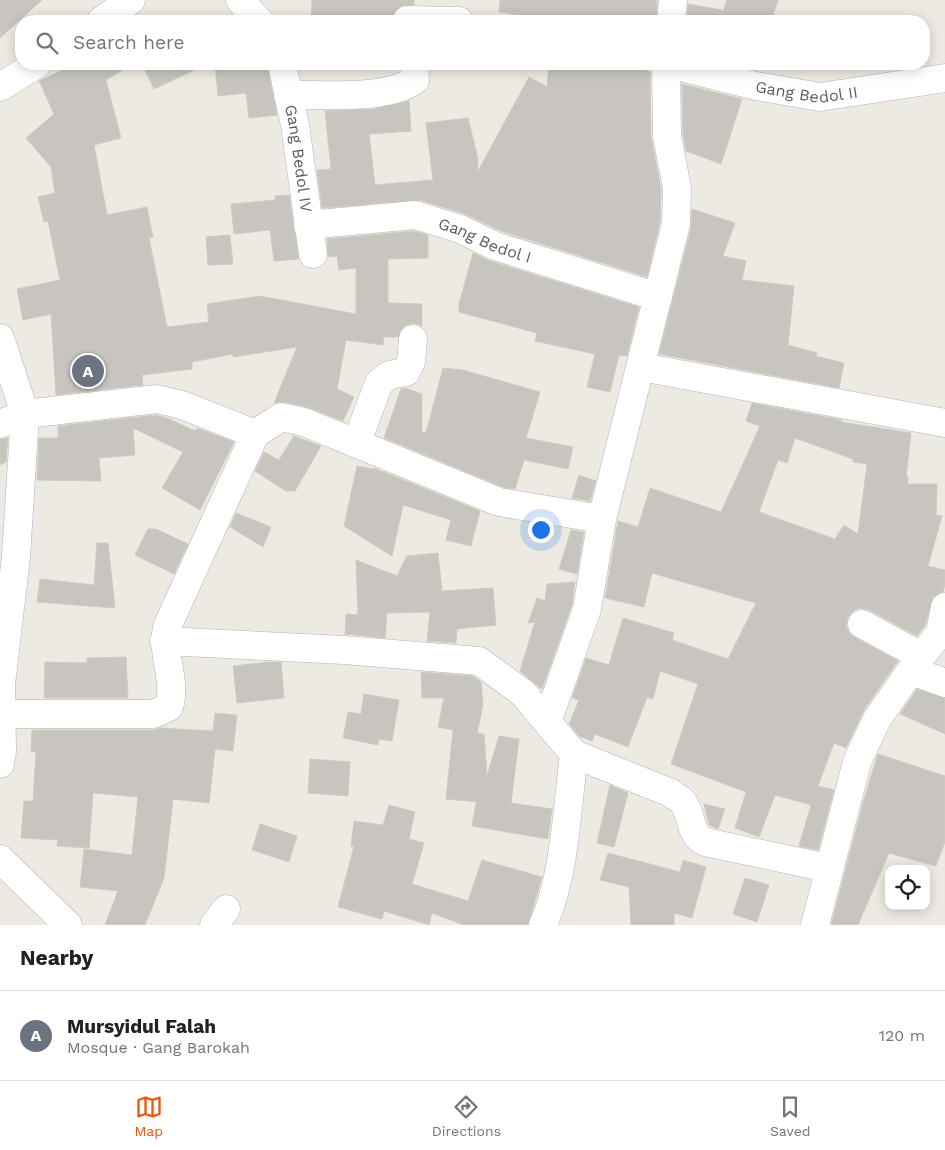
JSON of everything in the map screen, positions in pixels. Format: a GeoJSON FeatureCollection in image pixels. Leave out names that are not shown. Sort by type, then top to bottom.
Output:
{"type":"FeatureCollection","features":[{"type":"Feature","properties":{"kind":"street"},"geometry":{"type":"LineString","coordinates":[[110,15],[131,0]]}},
{"type":"Feature","properties":{"kind":"street"},"geometry":{"type":"LineString","coordinates":[[240,0],[254,15]]}},
{"type":"Feature","properties":{"kind":"street"},"geometry":{"type":"LineString","coordinates":[[672,15],[673,0]]}},
{"type":"Feature","properties":{"kind":"street"},"geometry":{"type":"LineString","coordinates":[[0,87],[27,70]]}},
{"type":"Feature","properties":{"kind":"street","name":"Gang Bedol IV"},"geometry":{"type":"LineString","coordinates":[[283,70],[295,125],[313,254]]}},
{"type":"Feature","properties":{"kind":"street"},"geometry":{"type":"LineString","coordinates":[[288,95],[348,94],[404,88],[415,80],[414,70]]}},
{"type":"Feature","properties":{"kind":"street"},"geometry":{"type":"LineString","coordinates":[[547,722],[587,609],[602,519],[676,224],[676,188],[667,136],[668,70]]}},
{"type":"Feature","properties":{"kind":"street","name":"Gang Bedol II"},"geometry":{"type":"LineString","coordinates":[[692,70],[756,86],[820,97],[945,78]]}},
{"type":"Feature","properties":{"kind":"street","name":"Gang Bedol I"},"geometry":{"type":"LineString","coordinates":[[308,225],[415,215],[460,229],[495,246],[658,296]]}},
{"type":"Feature","properties":{"kind":"street"},"geometry":{"type":"LineString","coordinates":[[0,338],[25,414],[16,557],[1,684],[2,751],[0,764]]}},
{"type":"Feature","properties":{"kind":"street"},"geometry":{"type":"LineString","coordinates":[[356,444],[379,383],[384,377],[406,372],[410,368],[413,339]]}},
{"type":"Feature","properties":{"kind":"street"},"geometry":{"type":"LineString","coordinates":[[641,367],[945,423]]}},
{"type":"Feature","properties":{"kind":"street"},"geometry":{"type":"LineString","coordinates":[[0,424],[25,414],[158,399],[182,405],[255,434]]}},
{"type":"Feature","properties":{"kind":"street"},"geometry":{"type":"LineString","coordinates":[[2,714],[153,714],[169,707],[172,696],[164,641],[167,627],[255,434],[274,419],[281,416],[289,417],[499,502],[602,519]]}},
{"type":"Feature","properties":{"kind":"street"},"geometry":{"type":"LineString","coordinates":[[815,925],[828,868],[858,762],[877,720],[940,633],[945,607]]}},
{"type":"Feature","properties":{"kind":"street"},"geometry":{"type":"LineString","coordinates":[[862,624],[945,683]]}},
{"type":"Feature","properties":{"kind":"street"},"geometry":{"type":"LineString","coordinates":[[164,641],[344,650],[479,661],[523,694],[574,754],[671,793],[682,801],[697,838],[705,842],[828,868]]}},
{"type":"Feature","properties":{"kind":"street"},"geometry":{"type":"LineString","coordinates":[[542,925],[551,906],[574,754]]}},
{"type":"Feature","properties":{"kind":"street"},"geometry":{"type":"LineString","coordinates":[[0,859],[68,925]]}},
{"type":"Feature","properties":{"kind":"building"},"geometry":{"type":"Polygon","coordinates":[[[0,0],[42,0],[25,15],[15,15],[15,24],[0,38],[0,0]]]}},
{"type":"Feature","properties":{"kind":"building"},"geometry":{"type":"Polygon","coordinates":[[[312,0],[414,0],[414,5],[399,7],[393,15],[311,15],[312,0]]]}},
{"type":"Feature","properties":{"kind":"building"},"geometry":{"type":"Polygon","coordinates":[[[500,0],[657,0],[656,15],[520,15],[499,12],[500,0]]]}},
{"type":"Feature","properties":{"kind":"building"},"geometry":{"type":"Polygon","coordinates":[[[727,0],[778,0],[773,15],[722,15],[727,0]]]}},
{"type":"Feature","properties":{"kind":"building"},"geometry":{"type":"Polygon","coordinates":[[[688,4],[722,10],[721,15],[687,15],[688,4]]]}},
{"type":"Feature","properties":{"kind":"building"},"geometry":{"type":"Polygon","coordinates":[[[63,70],[122,70],[106,80],[121,138],[94,145],[107,215],[147,207],[153,237],[149,238],[167,327],[209,322],[207,304],[260,296],[356,314],[356,268],[339,270],[337,256],[328,257],[327,239],[413,231],[428,235],[428,258],[388,259],[388,303],[422,304],[422,326],[414,323],[406,325],[398,337],[384,337],[383,345],[346,340],[337,389],[354,397],[343,421],[307,407],[284,402],[274,403],[297,347],[233,357],[233,354],[192,362],[192,369],[142,375],[143,385],[56,395],[51,314],[23,320],[17,289],[60,280],[48,221],[44,222],[38,197],[55,193],[51,167],[26,138],[54,114],[39,81],[63,70]]]}},
{"type":"Feature","properties":{"kind":"building"},"geometry":{"type":"Polygon","coordinates":[[[145,70],[194,70],[154,89],[145,70]]]}},
{"type":"Feature","properties":{"kind":"building"},"geometry":{"type":"Polygon","coordinates":[[[216,70],[268,70],[277,115],[249,118],[246,93],[218,96],[216,70]]]}},
{"type":"Feature","properties":{"kind":"building"},"geometry":{"type":"Polygon","coordinates":[[[548,70],[645,70],[650,72],[651,136],[661,189],[660,222],[647,277],[501,231],[465,214],[420,200],[322,208],[317,170],[331,169],[325,111],[374,109],[409,101],[411,131],[369,134],[375,185],[433,180],[426,123],[468,118],[478,159],[477,173],[529,77],[547,87],[548,70]]]}},
{"type":"Feature","properties":{"kind":"building"},"geometry":{"type":"Polygon","coordinates":[[[682,84],[742,99],[721,164],[686,151],[683,134],[682,84]]]}},
{"type":"Feature","properties":{"kind":"building"},"geometry":{"type":"Polygon","coordinates":[[[289,195],[299,259],[274,261],[270,230],[234,234],[231,204],[275,200],[275,196],[289,195]]]}},
{"type":"Feature","properties":{"kind":"building"},"geometry":{"type":"Polygon","coordinates":[[[692,209],[735,223],[723,256],[746,261],[742,280],[794,286],[788,345],[817,353],[816,356],[844,363],[839,388],[659,354],[691,228],[692,209]]]}},
{"type":"Feature","properties":{"kind":"building"},"geometry":{"type":"Polygon","coordinates":[[[230,235],[233,264],[208,265],[206,237],[230,235]]]}},
{"type":"Feature","properties":{"kind":"building"},"geometry":{"type":"Polygon","coordinates":[[[473,253],[490,261],[639,307],[627,356],[619,355],[610,392],[587,387],[595,354],[535,341],[537,333],[459,312],[459,304],[473,253]]]}},
{"type":"Feature","properties":{"kind":"building"},"geometry":{"type":"Polygon","coordinates":[[[443,368],[463,370],[540,392],[526,438],[573,447],[568,469],[524,460],[515,489],[503,487],[384,438],[401,389],[405,388],[422,394],[422,432],[426,433],[443,368]]]}},
{"type":"Feature","properties":{"kind":"building"},"geometry":{"type":"Polygon","coordinates":[[[752,403],[842,420],[842,422],[911,433],[906,477],[908,477],[908,484],[937,484],[936,515],[942,516],[928,566],[945,570],[945,584],[943,592],[933,597],[925,626],[917,636],[869,610],[861,608],[854,610],[848,617],[846,625],[849,633],[898,661],[864,710],[846,748],[834,743],[818,786],[834,790],[818,850],[799,846],[811,805],[775,795],[759,837],[735,828],[746,792],[671,764],[698,684],[660,671],[653,699],[647,697],[628,747],[595,734],[592,741],[579,736],[569,724],[579,700],[572,698],[586,658],[609,665],[623,618],[674,633],[672,640],[728,659],[756,603],[652,573],[644,607],[605,598],[618,521],[638,527],[650,488],[721,512],[760,426],[746,421],[752,403]],[[795,438],[787,463],[778,460],[759,512],[835,539],[844,525],[858,534],[867,464],[853,462],[853,459],[795,438]]]}},
{"type":"Feature","properties":{"kind":"building"},"geometry":{"type":"Polygon","coordinates":[[[156,415],[195,431],[197,428],[234,442],[200,510],[162,488],[183,452],[133,428],[135,455],[99,458],[101,481],[37,480],[39,438],[58,438],[58,426],[156,415]]]}},
{"type":"Feature","properties":{"kind":"building"},"geometry":{"type":"Polygon","coordinates":[[[294,436],[321,446],[295,491],[286,491],[255,471],[264,452],[279,460],[294,436]]]}},
{"type":"Feature","properties":{"kind":"building"},"geometry":{"type":"Polygon","coordinates":[[[8,438],[6,462],[0,465],[0,439],[8,438]]]}},
{"type":"Feature","properties":{"kind":"building"},"geometry":{"type":"Polygon","coordinates":[[[357,466],[374,468],[480,511],[471,546],[446,540],[451,520],[403,505],[392,556],[344,526],[357,466]]]}},
{"type":"Feature","properties":{"kind":"building"},"geometry":{"type":"Polygon","coordinates":[[[579,475],[596,481],[590,501],[572,498],[579,475]]]}},
{"type":"Feature","properties":{"kind":"building"},"geometry":{"type":"Polygon","coordinates":[[[236,513],[271,527],[263,547],[230,527],[236,513]]]}},
{"type":"Feature","properties":{"kind":"building"},"geometry":{"type":"Polygon","coordinates":[[[148,529],[156,529],[188,544],[174,574],[135,555],[148,529]]]}},
{"type":"Feature","properties":{"kind":"building"},"geometry":{"type":"Polygon","coordinates":[[[571,530],[584,532],[577,574],[559,569],[571,530]]]}},
{"type":"Feature","properties":{"kind":"building"},"geometry":{"type":"Polygon","coordinates":[[[97,543],[108,543],[115,608],[37,602],[40,579],[94,585],[97,543]]]}},
{"type":"Feature","properties":{"kind":"building"},"geometry":{"type":"Polygon","coordinates":[[[438,553],[442,591],[493,588],[496,625],[457,629],[456,643],[427,641],[430,612],[387,613],[385,638],[345,634],[346,614],[358,615],[356,560],[397,576],[407,556],[438,553]]]}},
{"type":"Feature","properties":{"kind":"building"},"geometry":{"type":"Polygon","coordinates":[[[575,582],[572,605],[542,689],[520,671],[535,622],[528,623],[537,598],[545,601],[547,584],[575,582]]]}},
{"type":"Feature","properties":{"kind":"building"},"geometry":{"type":"Polygon","coordinates":[[[126,657],[128,698],[44,698],[45,662],[87,663],[87,658],[126,657]]]}},
{"type":"Feature","properties":{"kind":"building"},"geometry":{"type":"Polygon","coordinates":[[[281,662],[284,698],[237,703],[233,666],[281,662]]]}},
{"type":"Feature","properties":{"kind":"building"},"geometry":{"type":"Polygon","coordinates":[[[421,672],[473,676],[481,682],[483,705],[477,733],[484,734],[487,776],[499,736],[519,739],[511,803],[552,809],[548,839],[472,826],[476,803],[479,802],[446,799],[453,730],[438,727],[444,698],[422,698],[421,672]]]}},
{"type":"Feature","properties":{"kind":"building"},"geometry":{"type":"Polygon","coordinates":[[[917,689],[945,698],[945,734],[900,714],[917,689]]]}},
{"type":"Feature","properties":{"kind":"building"},"geometry":{"type":"Polygon","coordinates":[[[364,694],[399,700],[392,741],[379,739],[378,745],[343,738],[348,712],[361,714],[364,694]]]}},
{"type":"Feature","properties":{"kind":"building"},"geometry":{"type":"Polygon","coordinates":[[[215,713],[237,715],[233,751],[215,749],[209,803],[173,799],[164,878],[145,925],[105,925],[118,891],[80,887],[84,849],[132,855],[138,797],[93,793],[89,848],[57,846],[58,840],[21,838],[24,801],[33,801],[36,752],[31,752],[32,730],[153,730],[161,728],[213,731],[215,713]]]}},
{"type":"Feature","properties":{"kind":"building"},"geometry":{"type":"Polygon","coordinates":[[[878,754],[945,776],[945,842],[936,866],[889,853],[858,925],[831,925],[864,799],[878,754]]]}},
{"type":"Feature","properties":{"kind":"building"},"geometry":{"type":"Polygon","coordinates":[[[310,759],[350,762],[348,796],[308,793],[310,759]]]}},
{"type":"Feature","properties":{"kind":"building"},"geometry":{"type":"Polygon","coordinates":[[[610,785],[628,793],[614,847],[597,843],[610,785]]]}},
{"type":"Feature","properties":{"kind":"building"},"geometry":{"type":"Polygon","coordinates":[[[704,804],[725,809],[718,829],[709,825],[704,804]]]}},
{"type":"Feature","properties":{"kind":"building"},"geometry":{"type":"Polygon","coordinates":[[[389,805],[415,812],[409,839],[424,843],[412,884],[468,901],[482,860],[542,877],[528,925],[464,925],[432,913],[429,925],[384,911],[382,919],[338,907],[354,846],[351,846],[354,821],[383,825],[389,805]]]}},
{"type":"Feature","properties":{"kind":"building"},"geometry":{"type":"Polygon","coordinates":[[[260,824],[297,836],[289,862],[252,850],[260,824]]]}},
{"type":"Feature","properties":{"kind":"building"},"geometry":{"type":"Polygon","coordinates":[[[608,853],[680,872],[683,860],[706,867],[692,918],[674,913],[674,925],[631,925],[629,887],[600,880],[608,853]]]}},
{"type":"Feature","properties":{"kind":"building"},"geometry":{"type":"Polygon","coordinates":[[[745,878],[769,885],[757,922],[733,914],[745,878]]]}},
{"type":"Feature","properties":{"kind":"place","name":"Mursyidul Falah"},"geometry":{"type":"Point","coordinates":[88,371]}}]}
